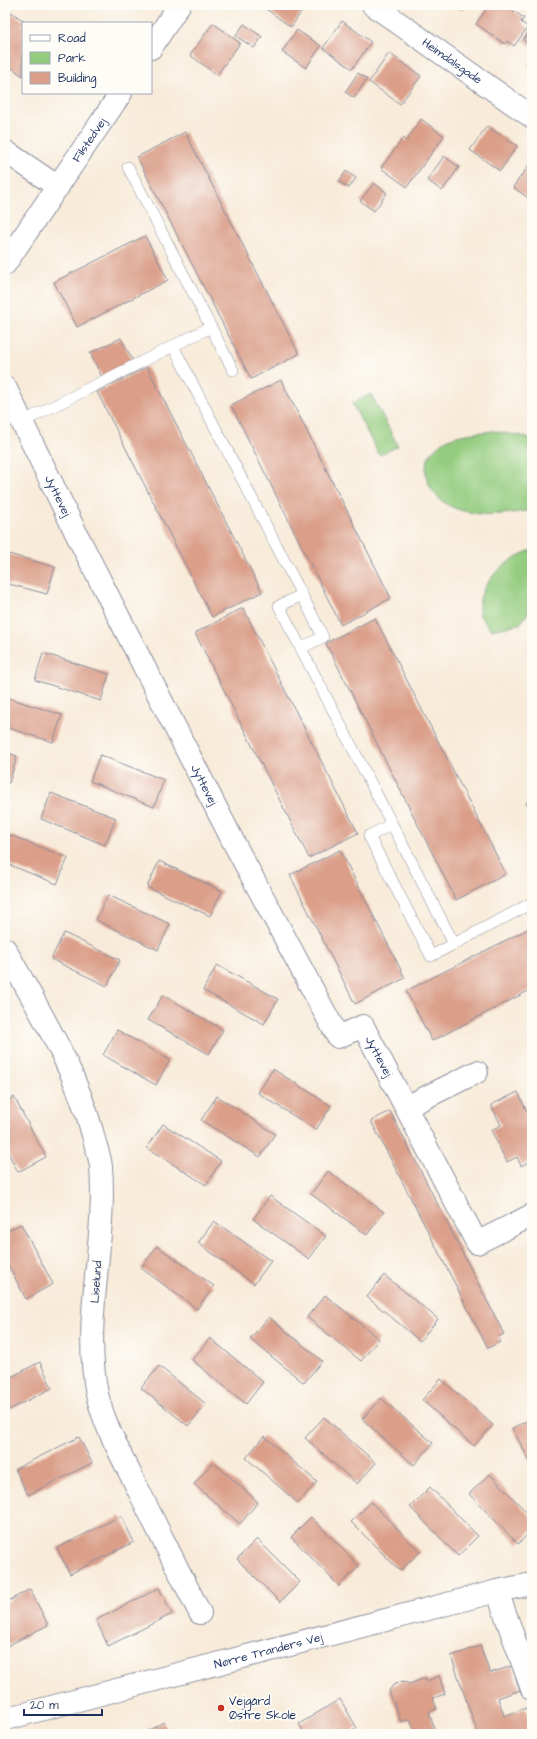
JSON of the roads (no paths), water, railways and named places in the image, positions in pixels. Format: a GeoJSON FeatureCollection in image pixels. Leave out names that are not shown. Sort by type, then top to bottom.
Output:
{"type":"FeatureCollection","features":[{"type":"Feature","properties":{"kind":"street"},"geometry":{"type":"LineString","coordinates":[[152,46],[179,5]]}},
{"type":"Feature","properties":{"kind":"street","name":"Heimdalsgade"},"geometry":{"type":"LineString","coordinates":[[374,5],[532,117]]}},
{"type":"Feature","properties":{"kind":"street","name":"Filstedvej"},"geometry":{"type":"LineString","coordinates":[[5,264],[120,94]]}},
{"type":"Feature","properties":{"kind":"street"},"geometry":{"type":"LineString","coordinates":[[5,151],[58,187]]}},
{"type":"Feature","properties":{"kind":"street","name":"Jyttevej"},"geometry":{"type":"LineString","coordinates":[[5,387],[156,690],[316,1000],[338,1037],[363,1026],[477,1243],[532,1215]]}},
{"type":"Feature","properties":{"kind":"street","name":"Liselund"},"geometry":{"type":"LineString","coordinates":[[5,949],[50,1031],[77,1086],[89,1119],[101,1166],[101,1217],[92,1329],[92,1361],[97,1395],[125,1462],[200,1613]]}},
{"type":"Feature","properties":{"kind":"street"},"geometry":{"type":"LineString","coordinates":[[406,1108],[477,1072]]}},
{"type":"Feature","properties":{"kind":"street","name":"Nørre Tranders Vej"},"geometry":{"type":"LineString","coordinates":[[5,1719],[497,1591],[532,1584]]}},
{"type":"Feature","properties":{"kind":"street"},"geometry":{"type":"LineString","coordinates":[[497,1591],[532,1690]]}},
{"type":"Feature","properties":{"kind":"lane"},"geometry":{"type":"LineString","coordinates":[[128,167],[234,370]]}},
{"type":"Feature","properties":{"kind":"lane"},"geometry":{"type":"LineString","coordinates":[[22,422],[211,327]]}},
{"type":"Feature","properties":{"kind":"lane"},"geometry":{"type":"LineString","coordinates":[[173,346],[323,637],[301,648]]}},
{"type":"Feature","properties":{"kind":"lane"},"geometry":{"type":"LineString","coordinates":[[302,595],[279,606],[454,944]]}},
{"type":"Feature","properties":{"kind":"lane"},"geometry":{"type":"LineString","coordinates":[[392,824],[369,836],[431,956],[532,903]]}},
{"type":"Feature","properties":{"kind":"place","name":"Vejgård Østre Skole"},"geometry":{"type":"Point","coordinates":[221,1708]}}]}
